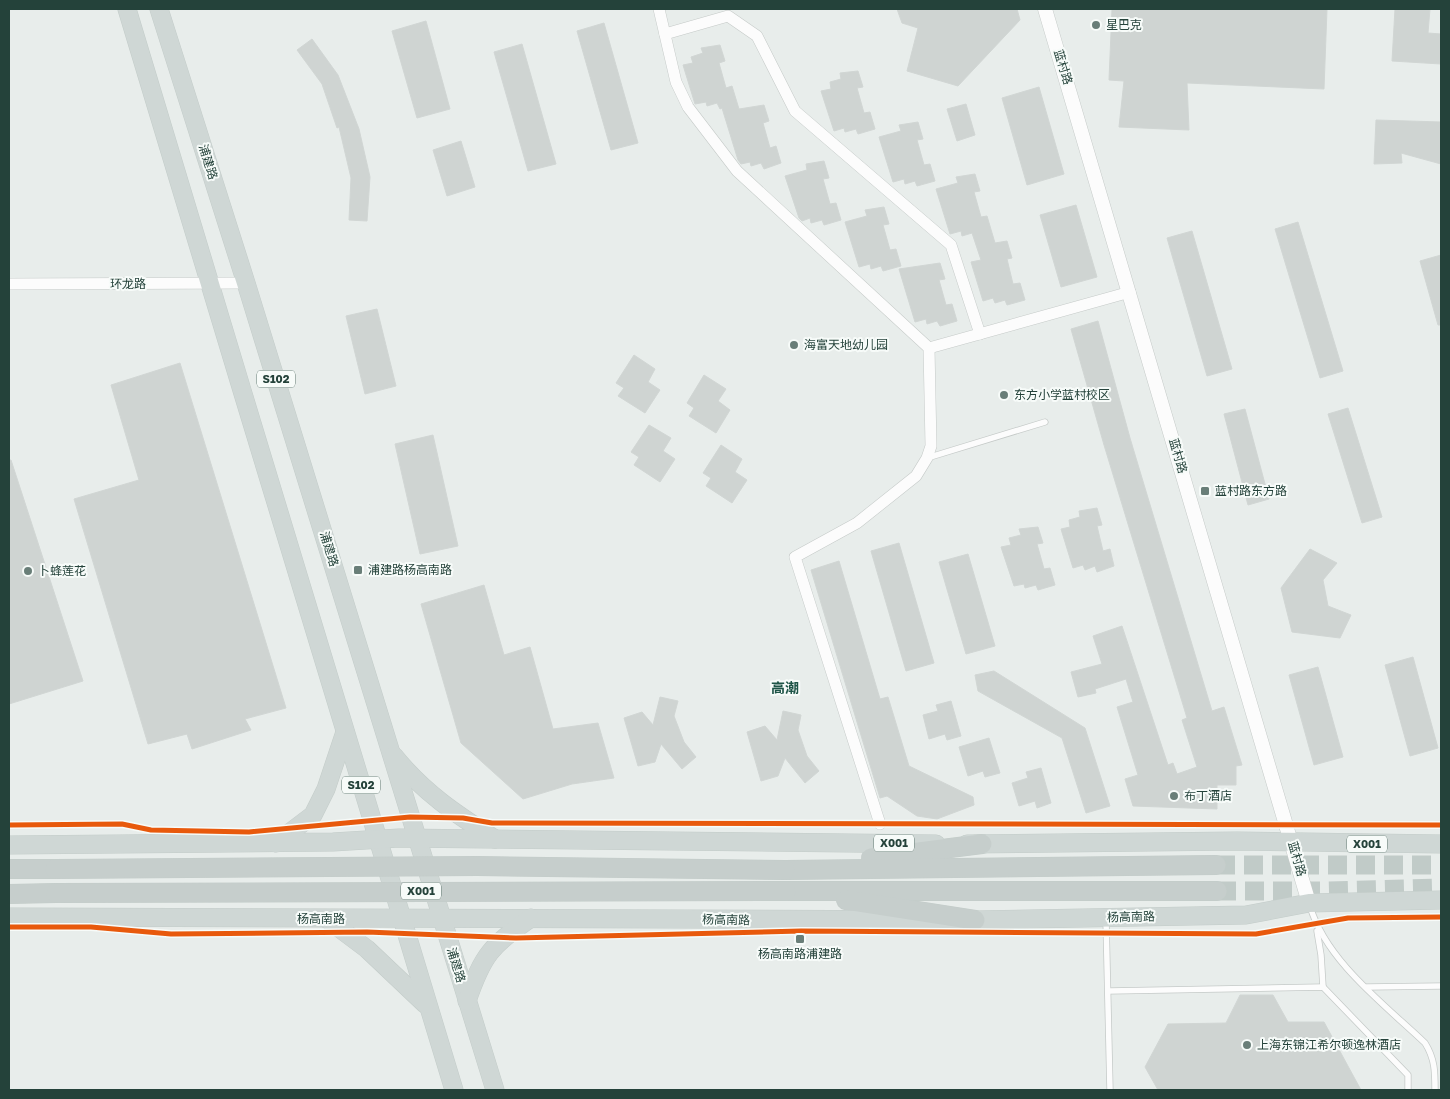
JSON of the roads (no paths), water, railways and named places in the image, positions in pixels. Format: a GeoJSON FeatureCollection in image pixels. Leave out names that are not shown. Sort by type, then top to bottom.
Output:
{"type":"FeatureCollection","features":[{"type":"Feature","properties":{"kind":"highway"},"geometry":{"type":"LineString","coordinates":[[785,870],[982,844]]}},
{"type":"Feature","properties":{"kind":"highway","name":"X001"},"geometry":{"type":"LineString","coordinates":[[9,869],[477,866],[785,870],[1216,865]]}},
{"type":"Feature","properties":{"kind":"highway"},"geometry":{"type":"LineString","coordinates":[[786,891],[975,920]]}},
{"type":"Feature","properties":{"kind":"highway","name":"杨高南路"},"geometry":{"type":"LineString","coordinates":[[9,894],[1217,891]]}},
{"type":"Feature","properties":{"kind":"main road","name":"S102"},"geometry":{"type":"LineString","coordinates":[[127,9],[400,919],[454,1090]]}},
{"type":"Feature","properties":{"kind":"main road","name":"浦建路"},"geometry":{"type":"LineString","coordinates":[[159,9],[246,283],[495,1090]]}},
{"type":"Feature","properties":{"kind":"main road"},"geometry":{"type":"LineString","coordinates":[[276,842],[313,816],[326,789],[345,732]]}},
{"type":"Feature","properties":{"kind":"main road"},"geometry":{"type":"LineString","coordinates":[[390,751],[408,773],[441,804],[496,839]]}},
{"type":"Feature","properties":{"kind":"main road","name":"X001"},"geometry":{"type":"LineString","coordinates":[[9,844],[276,842],[417,838],[982,844],[1237,841],[1292,844],[1441,844]]}},
{"type":"Feature","properties":{"kind":"main road","name":"杨高南路"},"geometry":{"type":"LineString","coordinates":[[9,916],[328,919],[442,917],[975,920],[1246,915],[1309,903],[1441,900]]}},
{"type":"Feature","properties":{"kind":"main road"},"geometry":{"type":"LineString","coordinates":[[467,1001],[476,974],[495,944],[531,918]]}},
{"type":"Feature","properties":{"kind":"main road"},"geometry":{"type":"LineString","coordinates":[[328,919],[367,949],[428,1006]]}},
{"type":"Feature","properties":{"kind":"street"},"geometry":{"type":"LineString","coordinates":[[659,9],[676,82],[688,107],[737,171],[929,348],[931,446],[927,458],[916,476],[857,523],[795,557],[880,824]]}},
{"type":"Feature","properties":{"kind":"street","name":"蓝村路"},"geometry":{"type":"LineString","coordinates":[[1045,9],[1309,903]]}},
{"type":"Feature","properties":{"kind":"street"},"geometry":{"type":"LineString","coordinates":[[665,34],[732,12],[757,36],[795,112],[952,245],[980,334]]}},
{"type":"Feature","properties":{"kind":"street","name":"环龙路"},"geometry":{"type":"LineString","coordinates":[[9,284],[246,283]]}},
{"type":"Feature","properties":{"kind":"street"},"geometry":{"type":"LineString","coordinates":[[929,348],[1130,292]]}},
{"type":"Feature","properties":{"kind":"lane"},"geometry":{"type":"LineString","coordinates":[[927,458],[1045,422]]}},
{"type":"Feature","properties":{"kind":"lane"},"geometry":{"type":"LineString","coordinates":[[1309,903],[1321,955],[1323,987],[1408,1075],[1408,1090]]}},
{"type":"Feature","properties":{"kind":"lane"},"geometry":{"type":"LineString","coordinates":[[1106,917],[1110,1090]]}},
{"type":"Feature","properties":{"kind":"lane"},"geometry":{"type":"LineString","coordinates":[[1315,924],[1331,950],[1425,1043],[1431,1052],[1434,1064],[1435,1090]]}},
{"type":"Feature","properties":{"kind":"lane"},"geometry":{"type":"LineString","coordinates":[[1367,987],[1441,986]]}},
{"type":"Feature","properties":{"kind":"lane"},"geometry":{"type":"LineString","coordinates":[[1108,990],[1323,987]]}},
{"type":"Feature","properties":{"kind":"tunnel"},"geometry":{"type":"LineString","coordinates":[[1216,865],[1441,865]]}},
{"type":"Feature","properties":{"kind":"tunnel"},"geometry":{"type":"LineString","coordinates":[[1217,891],[1441,888]]}},
{"type":"Feature","properties":{"kind":"place","name":"星巴克"},"geometry":{"type":"Point","coordinates":[1096,25]}},
{"type":"Feature","properties":{"kind":"place","name":"海富天地幼儿园"},"geometry":{"type":"Point","coordinates":[794,345]}},
{"type":"Feature","properties":{"kind":"place","name":"东方小学蓝村校区"},"geometry":{"type":"Point","coordinates":[1004,395]}},
{"type":"Feature","properties":{"kind":"place","name":"蓝村路东方路"},"geometry":{"type":"Point","coordinates":[1205,491]}},
{"type":"Feature","properties":{"kind":"place","name":"浦建路杨高南路"},"geometry":{"type":"Point","coordinates":[358,570]}},
{"type":"Feature","properties":{"kind":"place","name":"卜蜂莲花"},"geometry":{"type":"Point","coordinates":[28,571]}},
{"type":"Feature","properties":{"kind":"place","name":"布丁酒店"},"geometry":{"type":"Point","coordinates":[1174,796]}},
{"type":"Feature","properties":{"kind":"place","name":"杨高南路浦建路"},"geometry":{"type":"Point","coordinates":[800,939]}},
{"type":"Feature","properties":{"kind":"place","name":"上海东锦江希尔顿逸林酒店"},"geometry":{"type":"Point","coordinates":[1247,1045]}},
{"type":"Feature","properties":{"kind":"district","name":"高潮"},"geometry":{"type":"Point","coordinates":[785,688]}}]}
